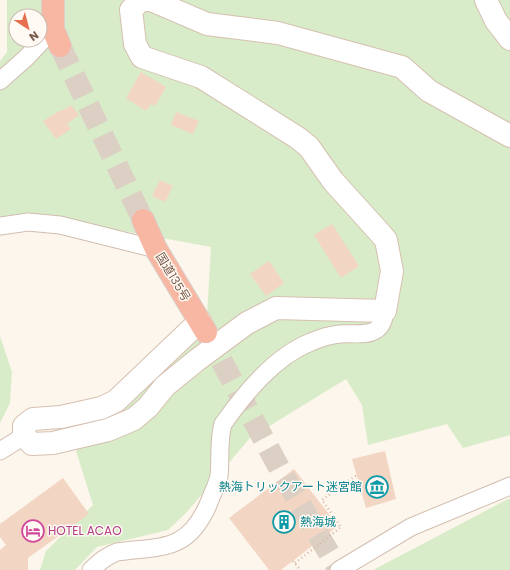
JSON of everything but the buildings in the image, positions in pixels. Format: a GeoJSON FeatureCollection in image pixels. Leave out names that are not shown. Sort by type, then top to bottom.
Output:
{"type":"FeatureCollection","features":[{"type":"Feature","properties":{"kind":"highway"},"geometry":{"type":"LineString","coordinates":[[53,0],[57,38]]}},
{"type":"Feature","properties":{"kind":"highway","name":"国道135号"},"geometry":{"type":"LineString","coordinates":[[143,220],[156,249],[203,326]]}},
{"type":"Feature","properties":{"kind":"street"},"geometry":{"type":"LineString","coordinates":[[91,570],[101,560],[110,554],[170,545],[187,536],[198,524],[217,484],[219,477],[220,433],[222,424],[273,364],[310,342],[339,334],[368,333],[375,331],[383,322],[392,271],[386,240],[333,181],[309,147],[298,138],[201,77],[142,57],[135,44],[131,10],[141,0],[151,0],[207,24],[278,33],[402,67],[429,91],[510,136]]}},
{"type":"Feature","properties":{"kind":"street"},"geometry":{"type":"LineString","coordinates":[[486,0],[496,21],[510,39]]}},
{"type":"Feature","properties":{"kind":"street"},"geometry":{"type":"LineString","coordinates":[[0,81],[26,58],[57,38]]}},
{"type":"Feature","properties":{"kind":"street"},"geometry":{"type":"LineString","coordinates":[[0,226],[28,222],[60,225],[156,249]]}},
{"type":"Feature","properties":{"kind":"street"},"geometry":{"type":"LineString","coordinates":[[203,326],[116,401],[101,408],[61,417],[33,419],[24,426],[24,436],[32,444],[53,443],[108,430],[134,419],[148,407],[165,386],[197,360],[247,323],[276,308],[385,311]]}},
{"type":"Feature","properties":{"kind":"street"},"geometry":{"type":"LineString","coordinates":[[0,451],[24,436]]}},
{"type":"Feature","properties":{"kind":"street"},"geometry":{"type":"LineString","coordinates":[[339,570],[411,527],[510,486]]}},
{"type":"Feature","properties":{"kind":"path"},"geometry":{"type":"LineString","coordinates":[[300,570],[294,562],[341,527],[322,500],[357,475]]}},
{"type":"Feature","properties":{"kind":"green space"},"geometry":{"type":"Polygon","coordinates":[[[7,0],[510,0],[510,435],[463,448],[447,424],[368,445],[362,405],[346,379],[250,438],[185,514],[168,530],[97,547],[75,570],[40,570],[46,551],[93,505],[76,451],[206,332],[211,247],[63,220],[0,222],[0,61],[7,52],[7,0]]]}},
{"type":"Feature","properties":{"kind":"green space"},"geometry":{"type":"Polygon","coordinates":[[[0,336],[12,372],[10,403],[0,423],[0,336]]]}},
{"type":"Feature","properties":{"kind":"green space"},"geometry":{"type":"Polygon","coordinates":[[[510,498],[510,570],[373,570],[510,498]]]}},
{"type":"Feature","properties":{"kind":"tunnel"},"geometry":{"type":"LineString","coordinates":[[60,46],[143,220]]}},
{"type":"Feature","properties":{"kind":"tunnel"},"geometry":{"type":"LineString","coordinates":[[206,332],[283,475],[339,570]]}},
{"type":"Feature","properties":{"kind":"place","name":"熱海トリックアート迷宮館"},"geometry":{"type":"Point","coordinates":[377,487]}},
{"type":"Feature","properties":{"kind":"place","name":"熱海城"},"geometry":{"type":"Point","coordinates":[284,522]}},
{"type":"Feature","properties":{"kind":"place","name":"HOTEL ACAO"},"geometry":{"type":"Point","coordinates":[33,531]}}]}
